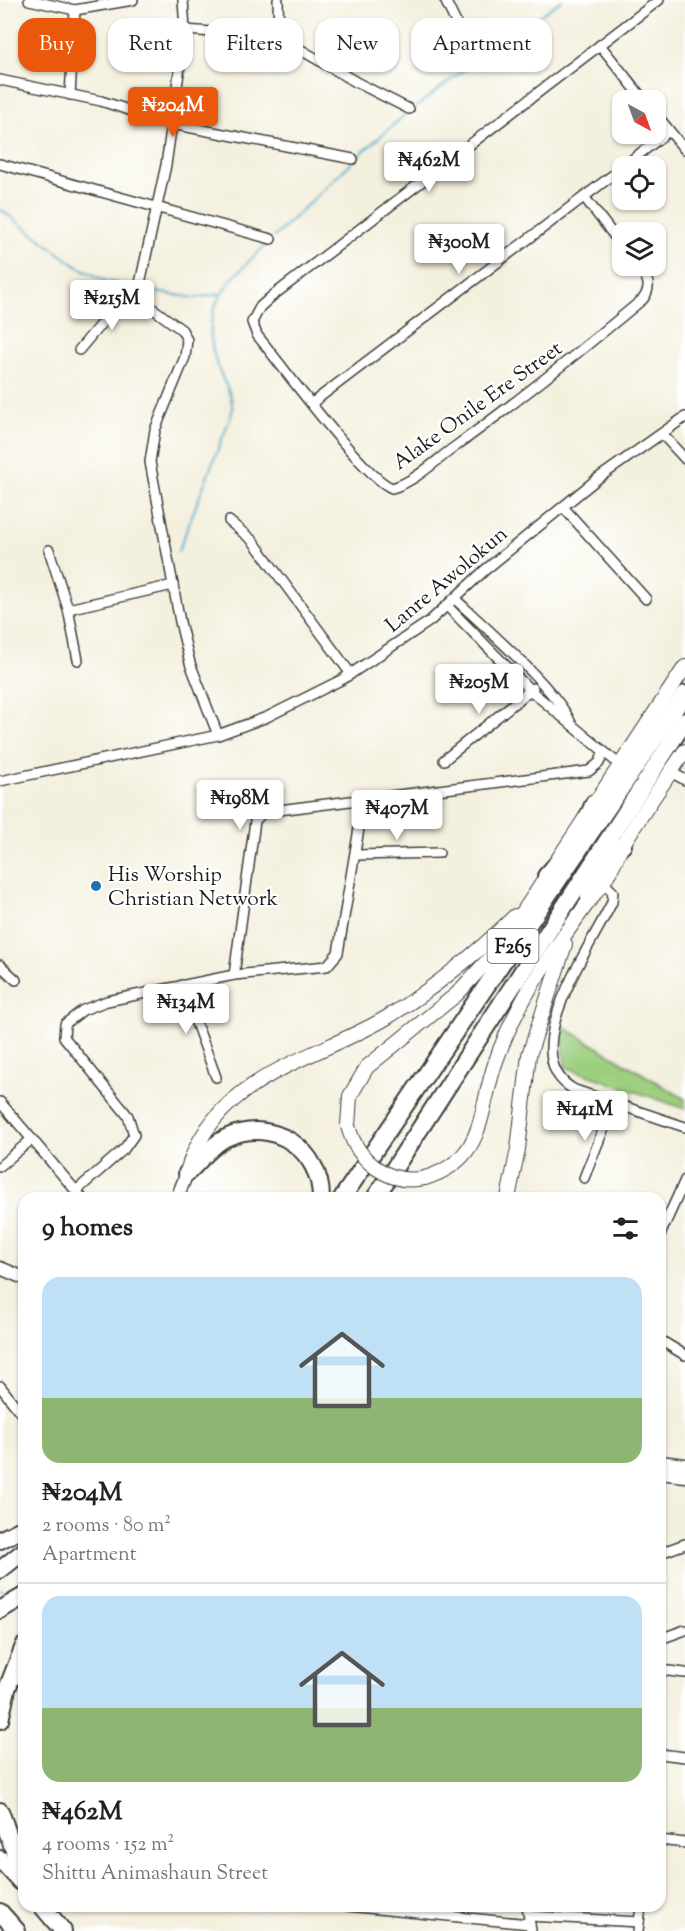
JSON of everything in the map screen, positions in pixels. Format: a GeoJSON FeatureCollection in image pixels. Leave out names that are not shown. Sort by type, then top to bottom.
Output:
{"type":"FeatureCollection","features":[{"type":"Feature","properties":{"kind":"highway","name":"F265"},"geometry":{"type":"LineString","coordinates":[[346,1192],[600,807],[685,694]]}},
{"type":"Feature","properties":{"kind":"highway","name":"F265"},"geometry":{"type":"LineString","coordinates":[[379,1192],[615,842],[685,721]]}},
{"type":"Feature","properties":{"kind":"highway"},"geometry":{"type":"LineString","coordinates":[[553,877],[600,807]]}},
{"type":"Feature","properties":{"kind":"highway"},"geometry":{"type":"LineString","coordinates":[[581,894],[599,875],[615,842]]}},
{"type":"Feature","properties":{"kind":"highway"},"geometry":{"type":"LineString","coordinates":[[187,1173],[216,1144],[227,1137],[251,1130],[265,1131],[287,1138],[306,1154],[318,1177],[320,1192]]}},
{"type":"Feature","properties":{"kind":"highway"},"geometry":{"type":"LineString","coordinates":[[2,1539],[18,1531]]}},
{"type":"Feature","properties":{"kind":"highway"},"geometry":{"type":"LineString","coordinates":[[0,1570],[18,1556]]}},
{"type":"Feature","properties":{"kind":"highway"},"geometry":{"type":"LineString","coordinates":[[0,1610],[18,1600]]}},
{"type":"Feature","properties":{"kind":"highway"},"geometry":{"type":"LineString","coordinates":[[0,1719],[18,1660]]}},
{"type":"Feature","properties":{"kind":"highway"},"geometry":{"type":"LineString","coordinates":[[0,1811],[18,1862]]}},
{"type":"Feature","properties":{"kind":"highway"},"geometry":{"type":"LineString","coordinates":[[0,1859],[18,1878]]}},
{"type":"Feature","properties":{"kind":"highway"},"geometry":{"type":"LineString","coordinates":[[0,1912],[17,1931]]}},
{"type":"Feature","properties":{"kind":"highway"},"geometry":{"type":"LineString","coordinates":[[47,1912],[63,1931]]}},
{"type":"Feature","properties":{"kind":"main road"},"geometry":{"type":"LineString","coordinates":[[600,807],[620,765],[685,667]]}},
{"type":"Feature","properties":{"kind":"main road"},"geometry":{"type":"LineString","coordinates":[[615,842],[671,772],[685,750]]}},
{"type":"Feature","properties":{"kind":"main road"},"geometry":{"type":"LineString","coordinates":[[179,1192],[190,1160],[219,1114],[242,1093],[267,1074],[385,1018],[420,996],[456,969],[553,877]]}},
{"type":"Feature","properties":{"kind":"main road"},"geometry":{"type":"LineString","coordinates":[[509,1192],[518,1149],[529,1055],[581,894]]}},
{"type":"Feature","properties":{"kind":"main road"},"geometry":{"type":"LineString","coordinates":[[527,904],[515,927],[481,971],[430,1017],[367,1067],[350,1096],[347,1105],[348,1126],[358,1150],[378,1170],[404,1180],[425,1178],[449,1168],[470,1148],[483,1117],[495,1064],[514,1017],[540,971],[573,922]]}},
{"type":"Feature","properties":{"kind":"main road"},"geometry":{"type":"LineString","coordinates":[[0,1268],[18,1276]]}},
{"type":"Feature","properties":{"kind":"main road"},"geometry":{"type":"LineString","coordinates":[[666,1463],[685,1465]]}},
{"type":"Feature","properties":{"kind":"main road"},"geometry":{"type":"LineString","coordinates":[[666,1474],[685,1476]]}},
{"type":"Feature","properties":{"kind":"street"},"geometry":{"type":"LineString","coordinates":[[28,0],[80,7],[133,0]]}},
{"type":"Feature","properties":{"kind":"street"},"geometry":{"type":"LineString","coordinates":[[183,0],[184,18]]}},
{"type":"Feature","properties":{"kind":"street"},"geometry":{"type":"LineString","coordinates":[[278,0],[278,18]]}},
{"type":"Feature","properties":{"kind":"street"},"geometry":{"type":"LineString","coordinates":[[445,0],[454,18]]}},
{"type":"Feature","properties":{"kind":"street"},"geometry":{"type":"LineString","coordinates":[[612,176],[312,403],[254,328],[252,322],[260,307],[659,0]]}},
{"type":"Feature","properties":{"kind":"street"},"geometry":{"type":"LineString","coordinates":[[70,95],[80,7]]}},
{"type":"Feature","properties":{"kind":"street"},"geometry":{"type":"LineString","coordinates":[[600,45],[636,90]]}},
{"type":"Feature","properties":{"kind":"street"},"geometry":{"type":"LineString","coordinates":[[303,51],[409,109]]}},
{"type":"Feature","properties":{"kind":"street"},"geometry":{"type":"LineString","coordinates":[[79,350],[120,301],[138,289],[158,208],[179,72]]}},
{"type":"Feature","properties":{"kind":"street"},"geometry":{"type":"LineString","coordinates":[[0,80],[101,101],[172,124],[353,159]]}},
{"type":"Feature","properties":{"kind":"street"},"geometry":{"type":"LineString","coordinates":[[666,127],[685,150]]}},
{"type":"Feature","properties":{"kind":"street"},"geometry":{"type":"LineString","coordinates":[[637,156],[669,131]]}},
{"type":"Feature","properties":{"kind":"street"},"geometry":{"type":"LineString","coordinates":[[0,164],[271,239]]}},
{"type":"Feature","properties":{"kind":"street"},"geometry":{"type":"LineString","coordinates":[[585,198],[612,233]]}},
{"type":"Feature","properties":{"kind":"street","name":"Alake Onile Ere Street"},"geometry":{"type":"LineString","coordinates":[[312,403],[377,479],[392,488],[472,435],[566,363],[643,299],[649,287],[649,281],[645,276]]}},
{"type":"Feature","properties":{"kind":"street"},"geometry":{"type":"LineString","coordinates":[[138,289],[183,330],[187,340],[185,357],[155,430],[150,462],[190,663],[218,735]]}},
{"type":"Feature","properties":{"kind":"street","name":"Lanre Awolokun"},"geometry":{"type":"LineString","coordinates":[[0,781],[218,735],[267,717],[351,674],[414,633],[456,599],[485,570],[597,479],[685,417]]}},
{"type":"Feature","properties":{"kind":"street"},"geometry":{"type":"LineString","coordinates":[[662,434],[685,459]]}},
{"type":"Feature","properties":{"kind":"street"},"geometry":{"type":"LineString","coordinates":[[563,507],[646,599]]}},
{"type":"Feature","properties":{"kind":"street"},"geometry":{"type":"LineString","coordinates":[[230,521],[253,541],[351,674]]}},
{"type":"Feature","properties":{"kind":"street"},"geometry":{"type":"LineString","coordinates":[[49,550],[68,609],[78,660]]}},
{"type":"Feature","properties":{"kind":"street"},"geometry":{"type":"LineString","coordinates":[[68,609],[173,585]]}},
{"type":"Feature","properties":{"kind":"street"},"geometry":{"type":"LineString","coordinates":[[456,599],[540,683],[567,713],[571,723]]}},
{"type":"Feature","properties":{"kind":"street"},"geometry":{"type":"LineString","coordinates":[[447,606],[530,690],[620,765]]}},
{"type":"Feature","properties":{"kind":"street"},"geometry":{"type":"LineString","coordinates":[[444,760],[540,683]]}},
{"type":"Feature","properties":{"kind":"street"},"geometry":{"type":"LineString","coordinates":[[234,975],[257,816],[262,812],[589,771],[599,763],[604,752]]}},
{"type":"Feature","properties":{"kind":"street"},"geometry":{"type":"LineString","coordinates":[[671,772],[685,780]]}},
{"type":"Feature","properties":{"kind":"street"},"geometry":{"type":"LineString","coordinates":[[82,1192],[124,1149],[134,1135],[128,1116],[64,1037],[65,1024],[95,1004],[234,975],[321,969],[334,960],[338,953],[357,855],[364,800]]}},
{"type":"Feature","properties":{"kind":"street"},"geometry":{"type":"LineString","coordinates":[[357,855],[439,853]]}},
{"type":"Feature","properties":{"kind":"street"},"geometry":{"type":"LineString","coordinates":[[599,875],[613,892],[612,902],[567,987],[553,1031],[551,1053],[556,1075],[565,1085],[685,1127]]}},
{"type":"Feature","properties":{"kind":"street"},"geometry":{"type":"LineString","coordinates":[[0,965],[16,980]]}},
{"type":"Feature","properties":{"kind":"street"},"geometry":{"type":"LineString","coordinates":[[182,985],[216,1077]]}},
{"type":"Feature","properties":{"kind":"street"},"geometry":{"type":"LineString","coordinates":[[0,1102],[76,1192]]}},
{"type":"Feature","properties":{"kind":"street"},"geometry":{"type":"LineString","coordinates":[[584,1178],[614,1103]]}},
{"type":"Feature","properties":{"kind":"street"},"geometry":{"type":"LineString","coordinates":[[0,1166],[32,1139]]}},
{"type":"Feature","properties":{"kind":"street"},"geometry":{"type":"LineString","coordinates":[[666,1222],[685,1180]]}},
{"type":"Feature","properties":{"kind":"street"},"geometry":{"type":"LineString","coordinates":[[666,1344],[685,1355]]}},
{"type":"Feature","properties":{"kind":"street"},"geometry":{"type":"LineString","coordinates":[[0,1386],[18,1409]]}},
{"type":"Feature","properties":{"kind":"street"},"geometry":{"type":"LineString","coordinates":[[666,1551],[685,1544]]}},
{"type":"Feature","properties":{"kind":"street"},"geometry":{"type":"LineString","coordinates":[[666,1637],[685,1630]]}},
{"type":"Feature","properties":{"kind":"street"},"geometry":{"type":"LineString","coordinates":[[666,1671],[685,1673]]}},
{"type":"Feature","properties":{"kind":"street"},"geometry":{"type":"LineString","coordinates":[[666,1755],[685,1757]]}},
{"type":"Feature","properties":{"kind":"street"},"geometry":{"type":"LineString","coordinates":[[666,1841],[685,1843]]}},
{"type":"Feature","properties":{"kind":"street"},"geometry":{"type":"LineString","coordinates":[[431,1912],[638,1927],[640,1912]]}},
{"type":"Feature","properties":{"kind":"green space"},"geometry":{"type":"Polygon","coordinates":[[[562,1026],[685,1099],[685,1109],[565,1067],[562,1026]]]}},
{"type":"Feature","properties":{"kind":"waterway"},"geometry":{"type":"LineString","coordinates":[[536,18],[562,0]]}},
{"type":"Feature","properties":{"kind":"waterway"},"geometry":{"type":"LineString","coordinates":[[413,109],[461,72]]}},
{"type":"Feature","properties":{"kind":"waterway"},"geometry":{"type":"LineString","coordinates":[[356,158],[408,112]]}},
{"type":"Feature","properties":{"kind":"waterway"},"geometry":{"type":"LineString","coordinates":[[274,237],[352,162]]}},
{"type":"Feature","properties":{"kind":"waterway"},"geometry":{"type":"LineString","coordinates":[[0,209],[75,265],[103,280],[137,288]]}},
{"type":"Feature","properties":{"kind":"waterway"},"geometry":{"type":"LineString","coordinates":[[178,552],[232,413],[230,396],[212,348],[213,312],[219,297],[229,283],[270,241]]}},
{"type":"Feature","properties":{"kind":"waterway"},"geometry":{"type":"LineString","coordinates":[[142,290],[195,298],[219,294]]}},
{"type":"Feature","properties":{"kind":"waterway"},"geometry":{"type":"LineString","coordinates":[[0,1589],[9,1597]]}},
{"type":"Feature","properties":{"kind":"place","name":"His Worship Christian Network"},"geometry":{"type":"Point","coordinates":[96,886]}}]}
